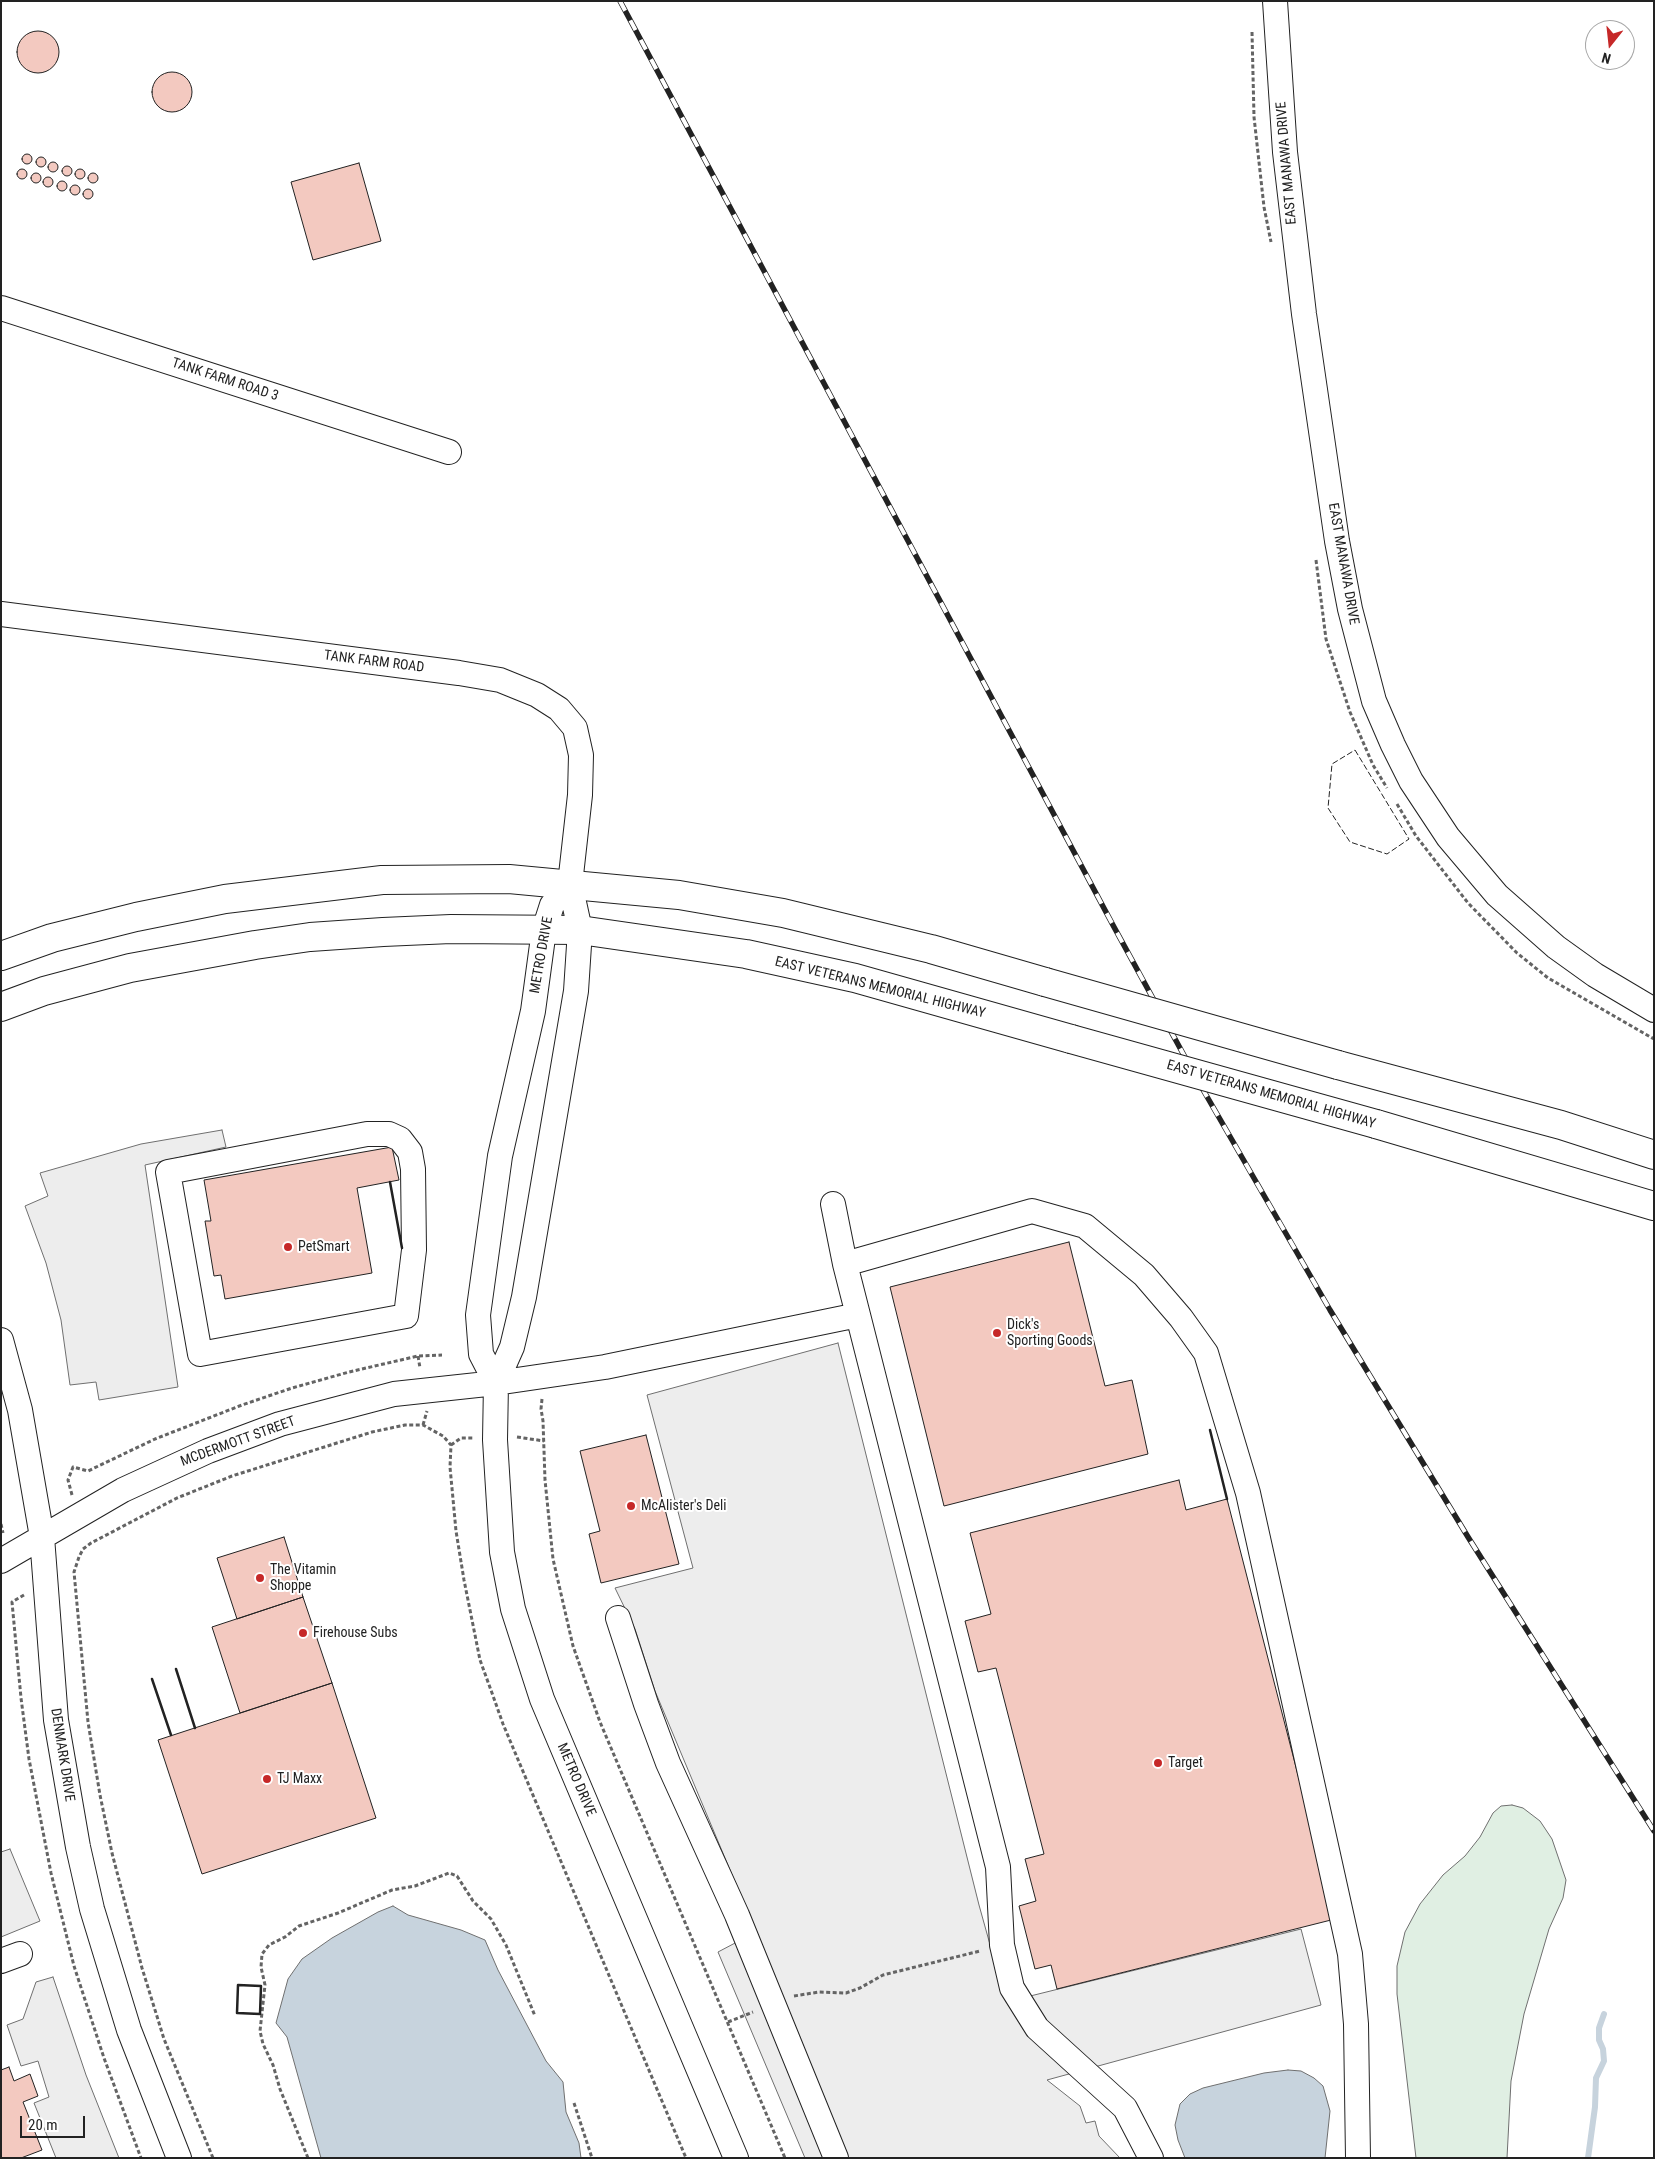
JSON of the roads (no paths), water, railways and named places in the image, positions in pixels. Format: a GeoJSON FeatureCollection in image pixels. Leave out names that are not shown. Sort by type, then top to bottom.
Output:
{"type":"FeatureCollection","features":[{"type":"Feature","properties":{"kind":"main road"},"geometry":{"type":"LineString","coordinates":[[1,956],[52,938],[225,899],[382,880],[509,879],[679,895],[783,913],[931,949],[1338,1065],[1561,1125],[1654,1155]]}},
{"type":"Feature","properties":{"kind":"main road","name":"EAST VETERANS MEMORIAL HIGHWAY"},"geometry":{"type":"LineString","coordinates":[[1,1007],[44,991],[130,968],[255,945],[383,932],[451,929],[580,930],[755,956],[855,978],[1376,1124],[1654,1206]]}},
{"type":"Feature","properties":{"kind":"street","name":"EAST MANAWA DRIVE"},"geometry":{"type":"LineString","coordinates":[[1276,1],[1285,152],[1306,324],[1337,541],[1350,609],[1374,702],[1393,745],[1412,781],[1448,837],[1497,895],[1556,947],[1595,975],[1654,1010]]}},
{"type":"Feature","properties":{"kind":"street","name":"TANK FARM ROAD 3"},"geometry":{"type":"LineString","coordinates":[[1,308],[449,452]]}},
{"type":"Feature","properties":{"kind":"street","name":"TANK FARM ROAD"},"geometry":{"type":"LineString","coordinates":[[1,614],[459,673],[500,680],[538,695],[558,709],[575,728],[581,754],[580,803],[570,884]]}},
{"type":"Feature","properties":{"kind":"street","name":"METRO DRIVE"},"geometry":{"type":"LineString","coordinates":[[496,1383],[481,1354],[478,1315],[500,1156],[533,1011],[544,930],[552,905],[570,884]]}},
{"type":"Feature","properties":{"kind":"street","name":"METRO DRIVE"},"geometry":{"type":"LineString","coordinates":[[570,884],[580,930],[576,991],[524,1296],[512,1346],[496,1383],[494,1440],[503,1561],[513,1609],[554,1729],[736,2158]]}},
{"type":"Feature","properties":{"kind":"street"},"geometry":{"type":"LineString","coordinates":[[367,1134],[389,1134],[400,1139],[410,1152],[413,1169],[414,1250],[406,1316],[225,1349],[200,1354],[168,1172],[367,1134]]}},
{"type":"Feature","properties":{"kind":"street"},"geometry":{"type":"LineString","coordinates":[[833,1204],[845,1264],[998,1868],[1002,1945],[1012,1988],[1037,2028],[1125,2108],[1151,2158]]}},
{"type":"Feature","properties":{"kind":"street"},"geometry":{"type":"LineString","coordinates":[[845,1264],[1032,1210],[1085,1226],[1144,1275],[1181,1318],[1206,1353],[1248,1493],[1350,1954],[1356,2024],[1358,2158]]}},
{"type":"Feature","properties":{"kind":"street","name":"MCDERMOTT STREET"},"geometry":{"type":"LineString","coordinates":[[1,1561],[123,1490],[208,1451],[280,1424],[394,1394],[496,1383],[604,1367],[858,1315]]}},
{"type":"Feature","properties":{"kind":"street","name":"DENMARK DRIVE"},"geometry":{"type":"LineString","coordinates":[[1,1340],[22,1419],[42,1537],[56,1720],[78,1847],[92,1908],[129,2030],[180,2158]]}},
{"type":"Feature","properties":{"kind":"street"},"geometry":{"type":"LineString","coordinates":[[618,1618],[627,1651],[668,1763],[737,1915],[836,2158]]}},
{"type":"Feature","properties":{"kind":"waterway"},"geometry":{"type":"LineString","coordinates":[[1588,2158],[1595,2107],[1596,2078],[1604,2061],[1603,2049],[1599,2040],[1599,2028],[1604,2014]]}},
{"type":"Feature","properties":{"kind":"railway"},"geometry":{"type":"LineString","coordinates":[[620,1],[1198,1081],[1330,1310],[1468,1537],[1654,1831]]}},
{"type":"Feature","properties":{"kind":"place","name":"PetSmart"},"geometry":{"type":"Point","coordinates":[288,1247]}},
{"type":"Feature","properties":{"kind":"place","name":"Dick's Sporting Goods"},"geometry":{"type":"Point","coordinates":[997,1333]}},
{"type":"Feature","properties":{"kind":"place","name":"McAlister's Deli"},"geometry":{"type":"Point","coordinates":[631,1506]}},
{"type":"Feature","properties":{"kind":"place","name":"The Vitamin Shoppe"},"geometry":{"type":"Point","coordinates":[260,1578]}},
{"type":"Feature","properties":{"kind":"place","name":"Firehouse Subs"},"geometry":{"type":"Point","coordinates":[303,1633]}},
{"type":"Feature","properties":{"kind":"place","name":"Target"},"geometry":{"type":"Point","coordinates":[1158,1763]}},
{"type":"Feature","properties":{"kind":"place","name":"TJ Maxx"},"geometry":{"type":"Point","coordinates":[267,1779]}}]}
